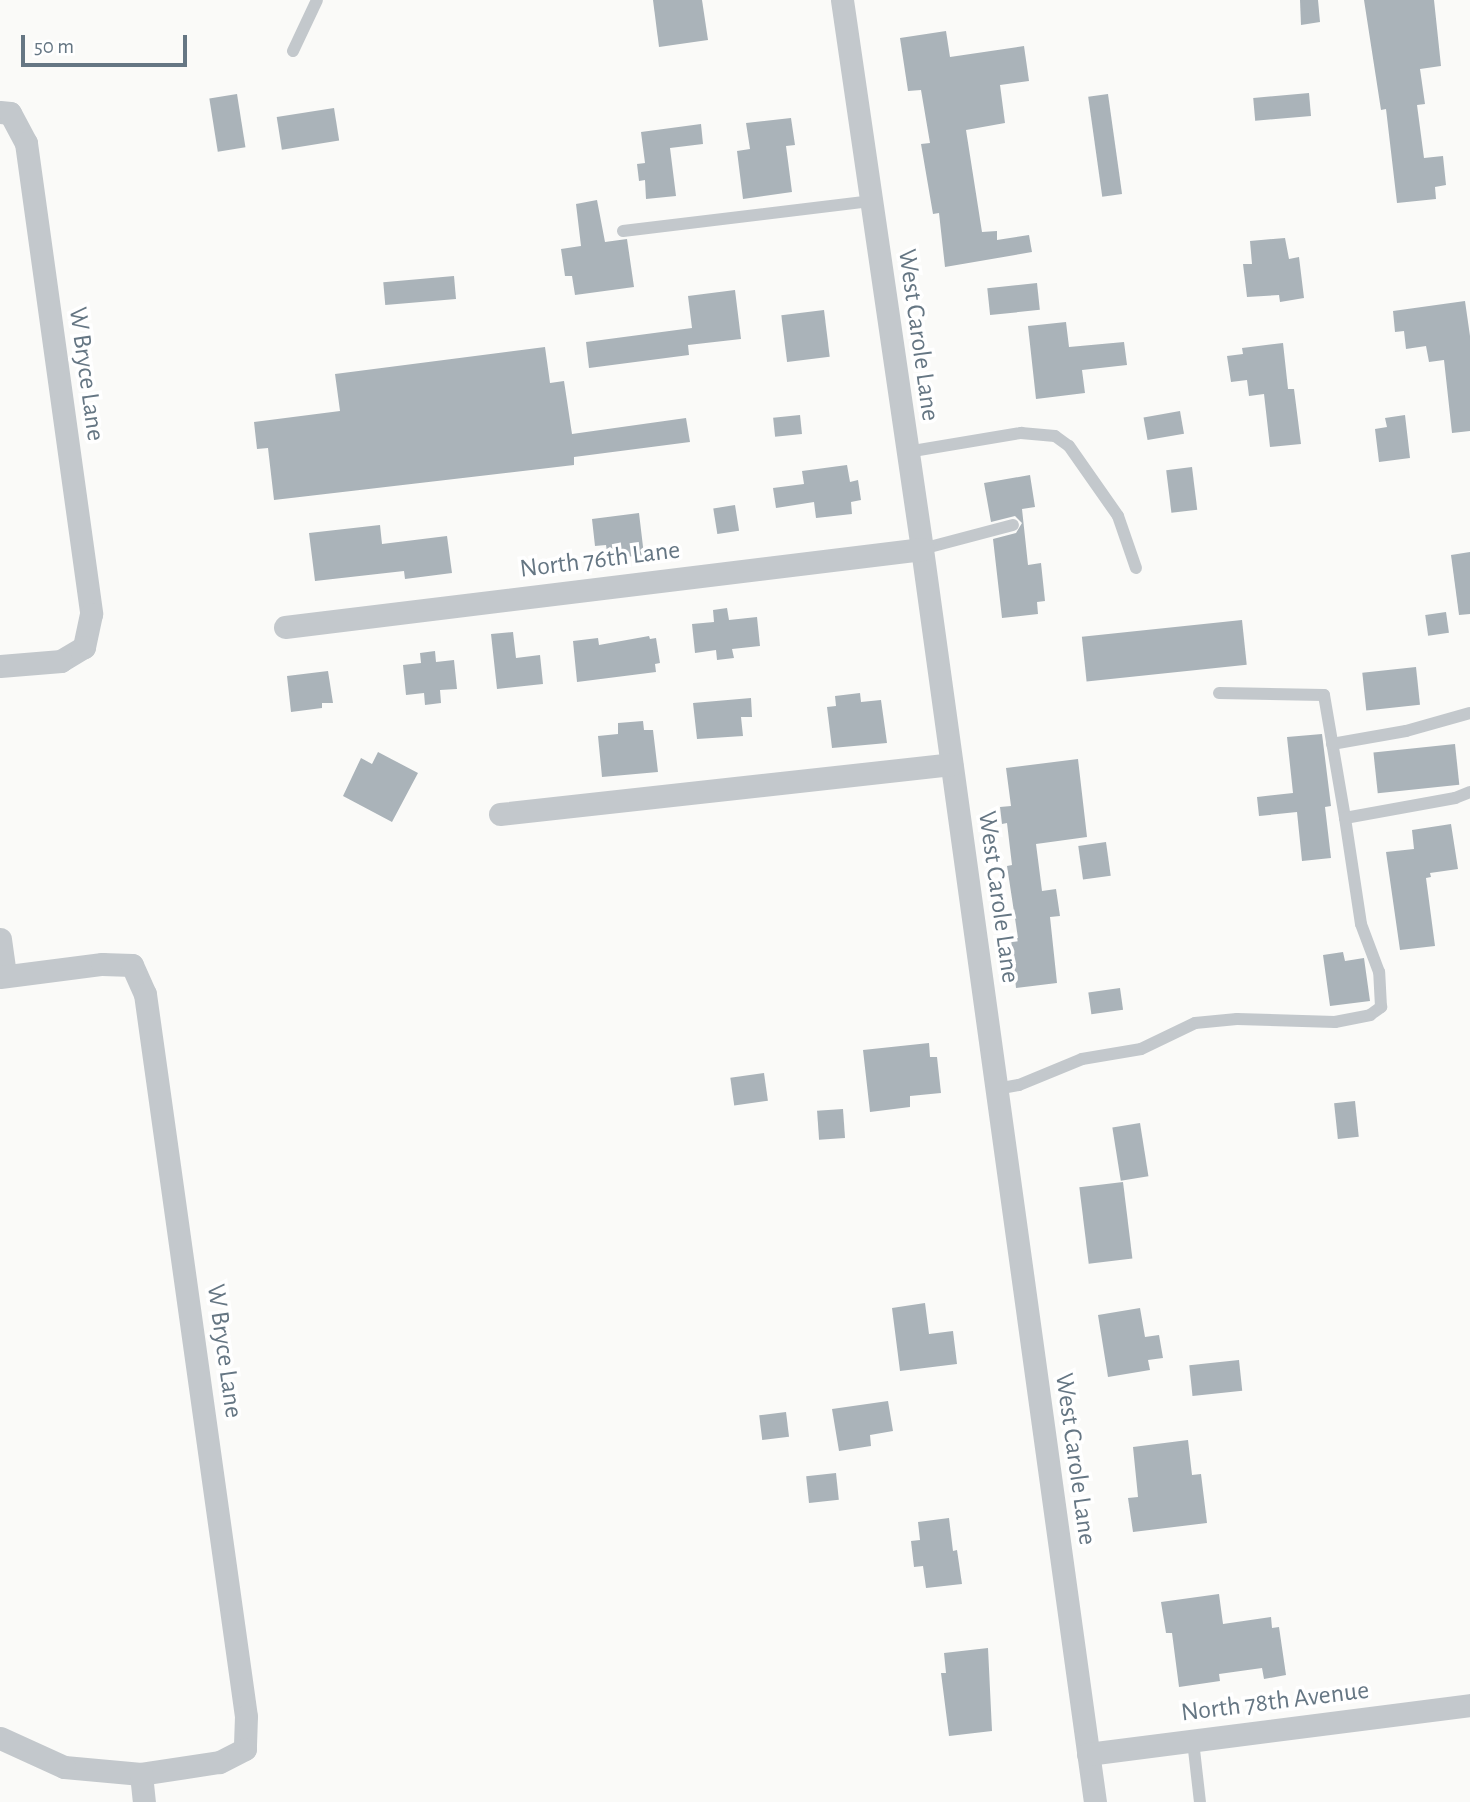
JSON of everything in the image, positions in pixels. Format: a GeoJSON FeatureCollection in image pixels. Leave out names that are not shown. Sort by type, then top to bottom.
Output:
{"type":"FeatureCollection","features":[{"type":"Feature","properties":{"kind":"street","name":"West Carole Lane"},"geometry":{"type":"LineString","coordinates":[[842,0],[922,549],[1095,1802]]}},
{"type":"Feature","properties":{"kind":"street","name":"W Bryce Lane"},"geometry":{"type":"LineString","coordinates":[[0,666],[61,661],[84,647],[91,614],[26,143],[5,112]]}},
{"type":"Feature","properties":{"kind":"street","name":"North 76th Lane"},"geometry":{"type":"LineString","coordinates":[[285,627],[922,549]]}},
{"type":"Feature","properties":{"kind":"street"},"geometry":{"type":"LineString","coordinates":[[499,814],[951,764]]}},
{"type":"Feature","properties":{"kind":"street"},"geometry":{"type":"LineString","coordinates":[[0,939],[3,977]]}},
{"type":"Feature","properties":{"kind":"street","name":"W Bryce Lane"},"geometry":{"type":"LineString","coordinates":[[3,977],[102,964],[132,965],[145,994],[246,1716],[245,1749],[219,1762],[141,1774]]}},
{"type":"Feature","properties":{"kind":"street","name":"North 78th Avenue"},"geometry":{"type":"LineString","coordinates":[[1088,1754],[1470,1705]]}},
{"type":"Feature","properties":{"kind":"street"},"geometry":{"type":"LineString","coordinates":[[0,1738],[64,1767],[141,1774],[144,1802]]}},
{"type":"Feature","properties":{"kind":"lane"},"geometry":{"type":"LineString","coordinates":[[293,51],[317,0]]}},
{"type":"Feature","properties":{"kind":"lane"},"geometry":{"type":"LineString","coordinates":[[624,232],[870,201]]}},
{"type":"Feature","properties":{"kind":"lane"},"geometry":{"type":"LineString","coordinates":[[907,452],[1021,433],[1055,436],[1069,446],[1118,516],[1136,568]]}},
{"type":"Feature","properties":{"kind":"lane"},"geometry":{"type":"LineString","coordinates":[[922,549],[1013,526]]}},
{"type":"Feature","properties":{"kind":"lane"},"geometry":{"type":"LineString","coordinates":[[996,1089],[1019,1085],[1082,1059],[1141,1049],[1195,1023],[1237,1019],[1335,1022],[1370,1014],[1381,1007],[1379,972],[1361,924],[1324,695],[1219,693]]}},
{"type":"Feature","properties":{"kind":"lane"},"geometry":{"type":"LineString","coordinates":[[1332,744],[1406,731],[1470,713]]}},
{"type":"Feature","properties":{"kind":"lane"},"geometry":{"type":"LineString","coordinates":[[1345,818],[1454,798],[1470,792]]}},
{"type":"Feature","properties":{"kind":"lane"},"geometry":{"type":"LineString","coordinates":[[1193,1741],[1200,1802]]}},
{"type":"Feature","properties":{"kind":"building"},"geometry":{"type":"Polygon","coordinates":[[[653,0],[702,0],[708,40],[659,47],[653,0]]]}},
{"type":"Feature","properties":{"kind":"building"},"geometry":{"type":"Polygon","coordinates":[[[1300,0],[1318,0],[1320,22],[1301,25],[1300,0]]]}},
{"type":"Feature","properties":{"kind":"building"},"geometry":{"type":"Polygon","coordinates":[[[1364,0],[1434,0],[1441,66],[1420,69],[1425,104],[1417,105],[1424,158],[1443,156],[1446,185],[1435,187],[1436,199],[1397,203],[1386,109],[1381,110],[1364,0]]]}},
{"type":"Feature","properties":{"kind":"building"},"geometry":{"type":"Polygon","coordinates":[[[946,31],[950,57],[1024,46],[1029,81],[1000,85],[1005,123],[966,130],[982,232],[997,231],[997,240],[1029,235],[1032,252],[945,267],[939,213],[933,214],[921,144],[930,143],[921,90],[908,91],[900,38],[946,31]]]}},
{"type":"Feature","properties":{"kind":"building"},"geometry":{"type":"Polygon","coordinates":[[[1309,93],[1311,116],[1255,121],[1253,98],[1309,93]]]}},
{"type":"Feature","properties":{"kind":"building"},"geometry":{"type":"Polygon","coordinates":[[[237,94],[245,147],[218,152],[209,98],[237,94]]]}},
{"type":"Feature","properties":{"kind":"building"},"geometry":{"type":"Polygon","coordinates":[[[1108,94],[1122,194],[1102,197],[1088,97],[1108,94]]]}},
{"type":"Feature","properties":{"kind":"building"},"geometry":{"type":"Polygon","coordinates":[[[334,108],[339,141],[282,150],[277,117],[334,108]]]}},
{"type":"Feature","properties":{"kind":"building"},"geometry":{"type":"Polygon","coordinates":[[[791,118],[795,145],[786,146],[792,192],[743,199],[737,151],[750,149],[746,123],[791,118]]]}},
{"type":"Feature","properties":{"kind":"building"},"geometry":{"type":"Polygon","coordinates":[[[701,124],[703,144],[670,148],[676,196],[646,199],[645,180],[639,181],[637,164],[645,163],[641,132],[701,124]]]}},
{"type":"Feature","properties":{"kind":"building"},"geometry":{"type":"Polygon","coordinates":[[[597,200],[605,242],[627,239],[634,287],[575,295],[572,276],[565,276],[561,249],[581,246],[576,204],[597,200]]]}},
{"type":"Feature","properties":{"kind":"building"},"geometry":{"type":"Polygon","coordinates":[[[1285,238],[1289,259],[1299,257],[1304,298],[1280,302],[1279,295],[1247,297],[1243,264],[1252,264],[1250,241],[1285,238]]]}},
{"type":"Feature","properties":{"kind":"building"},"geometry":{"type":"Polygon","coordinates":[[[454,276],[456,299],[385,305],[383,282],[454,276]]]}},
{"type":"Feature","properties":{"kind":"building"},"geometry":{"type":"Polygon","coordinates":[[[1037,283],[1040,310],[990,315],[987,288],[1037,283]]]}},
{"type":"Feature","properties":{"kind":"building"},"geometry":{"type":"Polygon","coordinates":[[[735,290],[741,339],[688,345],[689,355],[589,368],[586,342],[692,328],[688,296],[735,290]]]}},
{"type":"Feature","properties":{"kind":"building"},"geometry":{"type":"Polygon","coordinates":[[[1465,301],[1470,336],[1470,431],[1452,433],[1444,360],[1429,362],[1426,346],[1406,349],[1404,331],[1395,332],[1393,311],[1465,301]]]}},
{"type":"Feature","properties":{"kind":"building"},"geometry":{"type":"Polygon","coordinates":[[[824,310],[830,357],[787,362],[781,315],[824,310]]]}},
{"type":"Feature","properties":{"kind":"building"},"geometry":{"type":"Polygon","coordinates":[[[1066,322],[1069,347],[1124,342],[1127,365],[1082,370],[1085,393],[1036,399],[1028,326],[1066,322]]]}},
{"type":"Feature","properties":{"kind":"building"},"geometry":{"type":"Polygon","coordinates":[[[1283,343],[1288,389],[1294,389],[1301,444],[1270,447],[1264,394],[1249,396],[1247,380],[1231,382],[1227,356],[1243,354],[1242,348],[1283,343]]]}},
{"type":"Feature","properties":{"kind":"building"},"geometry":{"type":"Polygon","coordinates":[[[545,347],[550,383],[564,381],[572,434],[686,418],[690,442],[574,457],[574,465],[274,500],[268,448],[257,449],[254,422],[340,411],[335,374],[545,347]]]}},
{"type":"Feature","properties":{"kind":"building"},"geometry":{"type":"Polygon","coordinates":[[[1180,411],[1184,434],[1148,440],[1144,417],[1180,411]]]}},
{"type":"Feature","properties":{"kind":"building"},"geometry":{"type":"Polygon","coordinates":[[[800,415],[802,434],[775,437],[773,418],[800,415]]]}},
{"type":"Feature","properties":{"kind":"building"},"geometry":{"type":"Polygon","coordinates":[[[1405,415],[1410,458],[1379,462],[1375,429],[1387,427],[1385,418],[1405,415]]]}},
{"type":"Feature","properties":{"kind":"building"},"geometry":{"type":"Polygon","coordinates":[[[847,465],[850,482],[858,480],[861,500],[851,502],[852,514],[816,518],[814,502],[776,508],[773,488],[804,484],[802,471],[847,465]]]}},
{"type":"Feature","properties":{"kind":"building"},"geometry":{"type":"Polygon","coordinates":[[[1192,467],[1197,510],[1171,513],[1166,470],[1192,467]]]}},
{"type":"Feature","properties":{"kind":"building"},"geometry":{"type":"Polygon","coordinates":[[[1030,475],[1035,507],[1022,509],[1028,565],[1041,563],[1045,601],[1037,602],[1038,614],[1002,618],[993,539],[1016,533],[1022,523],[1015,516],[991,522],[984,483],[1030,475]]]}},
{"type":"Feature","properties":{"kind":"building"},"geometry":{"type":"Polygon","coordinates":[[[735,505],[739,531],[717,534],[713,508],[735,505]]]}},
{"type":"Feature","properties":{"kind":"building"},"geometry":{"type":"Polygon","coordinates":[[[639,513],[644,555],[608,559],[606,545],[595,546],[592,519],[639,513]]]}},
{"type":"Feature","properties":{"kind":"building"},"geometry":{"type":"Polygon","coordinates":[[[380,525],[382,544],[447,536],[452,573],[405,579],[404,571],[315,581],[309,533],[380,525]]]}},
{"type":"Feature","properties":{"kind":"building"},"geometry":{"type":"Polygon","coordinates":[[[1470,552],[1470,614],[1459,615],[1451,555],[1470,552]]]}},
{"type":"Feature","properties":{"kind":"building"},"geometry":{"type":"Polygon","coordinates":[[[727,608],[729,620],[757,617],[760,646],[732,649],[734,658],[717,660],[716,650],[695,653],[692,624],[714,622],[713,610],[727,608]]]}},
{"type":"Feature","properties":{"kind":"building"},"geometry":{"type":"Polygon","coordinates":[[[1446,612],[1449,633],[1428,636],[1425,615],[1446,612]]]}},
{"type":"Feature","properties":{"kind":"building"},"geometry":{"type":"Polygon","coordinates":[[[1242,620],[1247,665],[1087,682],[1082,637],[1242,620]]]}},
{"type":"Feature","properties":{"kind":"building"},"geometry":{"type":"Polygon","coordinates":[[[513,632],[516,658],[540,655],[543,684],[497,689],[491,634],[513,632]]]}},
{"type":"Feature","properties":{"kind":"building"},"geometry":{"type":"Polygon","coordinates":[[[649,636],[650,639],[656,638],[660,663],[655,664],[656,672],[577,682],[573,641],[598,638],[599,645],[649,636]]]}},
{"type":"Feature","properties":{"kind":"building"},"geometry":{"type":"Polygon","coordinates":[[[435,651],[436,662],[454,660],[457,689],[440,690],[441,703],[425,705],[424,693],[406,695],[403,665],[421,663],[420,653],[435,651]]]}},
{"type":"Feature","properties":{"kind":"building"},"geometry":{"type":"Polygon","coordinates":[[[1416,667],[1420,705],[1366,710],[1362,673],[1416,667]]]}},
{"type":"Feature","properties":{"kind":"building"},"geometry":{"type":"Polygon","coordinates":[[[328,671],[333,703],[322,703],[322,708],[291,712],[287,676],[328,671]]]}},
{"type":"Feature","properties":{"kind":"building"},"geometry":{"type":"Polygon","coordinates":[[[860,693],[861,702],[881,700],[887,743],[832,748],[827,707],[836,706],[835,696],[860,693]]]}},
{"type":"Feature","properties":{"kind":"building"},"geometry":{"type":"Polygon","coordinates":[[[751,698],[752,717],[741,717],[743,736],[697,739],[693,703],[751,698]]]}},
{"type":"Feature","properties":{"kind":"building"},"geometry":{"type":"Polygon","coordinates":[[[643,721],[644,730],[653,730],[658,772],[602,777],[598,736],[618,734],[618,723],[643,721]]]}},
{"type":"Feature","properties":{"kind":"building"},"geometry":{"type":"Polygon","coordinates":[[[1322,734],[1331,806],[1325,807],[1331,858],[1302,861],[1297,812],[1259,816],[1257,797],[1293,793],[1287,737],[1322,734]]]}},
{"type":"Feature","properties":{"kind":"building"},"geometry":{"type":"Polygon","coordinates":[[[1455,744],[1459,785],[1378,793],[1373,753],[1455,744]]]}},
{"type":"Feature","properties":{"kind":"building"},"geometry":{"type":"Polygon","coordinates":[[[378,752],[418,773],[392,822],[343,796],[361,758],[372,764],[378,752]]]}},
{"type":"Feature","properties":{"kind":"building"},"geometry":{"type":"Polygon","coordinates":[[[1078,759],[1087,837],[1036,844],[1042,891],[1056,889],[1060,916],[1050,917],[1057,983],[1016,988],[1011,939],[1018,938],[1007,866],[1012,865],[1007,823],[1002,824],[1000,807],[1011,806],[1006,768],[1078,759]]]}},
{"type":"Feature","properties":{"kind":"building"},"geometry":{"type":"Polygon","coordinates":[[[1451,824],[1458,869],[1430,873],[1431,877],[1426,878],[1435,946],[1400,950],[1386,852],[1414,849],[1412,830],[1451,824]]]}},
{"type":"Feature","properties":{"kind":"building"},"geometry":{"type":"Polygon","coordinates":[[[1106,842],[1111,876],[1083,880],[1078,846],[1106,842]]]}},
{"type":"Feature","properties":{"kind":"building"},"geometry":{"type":"Polygon","coordinates":[[[1343,952],[1345,961],[1364,958],[1370,1001],[1330,1006],[1323,955],[1343,952]]]}},
{"type":"Feature","properties":{"kind":"building"},"geometry":{"type":"Polygon","coordinates":[[[1120,988],[1123,1010],[1091,1014],[1088,992],[1120,988]]]}},
{"type":"Feature","properties":{"kind":"building"},"geometry":{"type":"Polygon","coordinates":[[[929,1043],[930,1057],[937,1057],[941,1093],[910,1096],[910,1107],[870,1112],[863,1050],[929,1043]]]}},
{"type":"Feature","properties":{"kind":"building"},"geometry":{"type":"Polygon","coordinates":[[[764,1073],[768,1101],[734,1105],[730,1078],[764,1073]]]}},
{"type":"Feature","properties":{"kind":"building"},"geometry":{"type":"Polygon","coordinates":[[[1355,1101],[1359,1137],[1338,1139],[1334,1103],[1355,1101]]]}},
{"type":"Feature","properties":{"kind":"building"},"geometry":{"type":"Polygon","coordinates":[[[843,1109],[845,1138],[819,1140],[817,1111],[843,1109]]]}},
{"type":"Feature","properties":{"kind":"building"},"geometry":{"type":"Polygon","coordinates":[[[1140,1123],[1148,1176],[1121,1181],[1112,1127],[1140,1123]]]}},
{"type":"Feature","properties":{"kind":"building"},"geometry":{"type":"Polygon","coordinates":[[[1123,1182],[1132,1258],[1089,1264],[1079,1187],[1123,1182]]]}},
{"type":"Feature","properties":{"kind":"building"},"geometry":{"type":"Polygon","coordinates":[[[925,1303],[929,1334],[953,1331],[957,1364],[900,1371],[892,1308],[925,1303]]]}},
{"type":"Feature","properties":{"kind":"building"},"geometry":{"type":"Polygon","coordinates":[[[1140,1308],[1145,1337],[1159,1335],[1163,1358],[1148,1360],[1150,1370],[1108,1377],[1098,1315],[1140,1308]]]}},
{"type":"Feature","properties":{"kind":"building"},"geometry":{"type":"Polygon","coordinates":[[[1239,1360],[1242,1391],[1193,1396],[1189,1365],[1239,1360]]]}},
{"type":"Feature","properties":{"kind":"building"},"geometry":{"type":"Polygon","coordinates":[[[888,1401],[893,1431],[870,1435],[871,1446],[839,1451],[832,1409],[888,1401]]]}},
{"type":"Feature","properties":{"kind":"building"},"geometry":{"type":"Polygon","coordinates":[[[786,1412],[789,1437],[762,1440],[759,1415],[786,1412]]]}},
{"type":"Feature","properties":{"kind":"building"},"geometry":{"type":"Polygon","coordinates":[[[1188,1440],[1192,1475],[1201,1474],[1207,1523],[1133,1532],[1128,1498],[1138,1497],[1133,1447],[1188,1440]]]}},
{"type":"Feature","properties":{"kind":"building"},"geometry":{"type":"Polygon","coordinates":[[[836,1473],[839,1500],[809,1503],[806,1476],[836,1473]]]}},
{"type":"Feature","properties":{"kind":"building"},"geometry":{"type":"Polygon","coordinates":[[[949,1518],[953,1551],[957,1550],[962,1584],[926,1588],[923,1566],[914,1567],[911,1541],[920,1540],[918,1522],[949,1518]]]}},
{"type":"Feature","properties":{"kind":"building"},"geometry":{"type":"Polygon","coordinates":[[[1219,1594],[1223,1624],[1271,1617],[1272,1628],[1279,1627],[1286,1675],[1264,1679],[1262,1668],[1219,1674],[1220,1681],[1179,1687],[1172,1633],[1166,1633],[1161,1602],[1219,1594]]]}},
{"type":"Feature","properties":{"kind":"building"},"geometry":{"type":"Polygon","coordinates":[[[988,1648],[992,1731],[949,1736],[941,1673],[946,1673],[944,1653],[988,1648]]]}}]}
